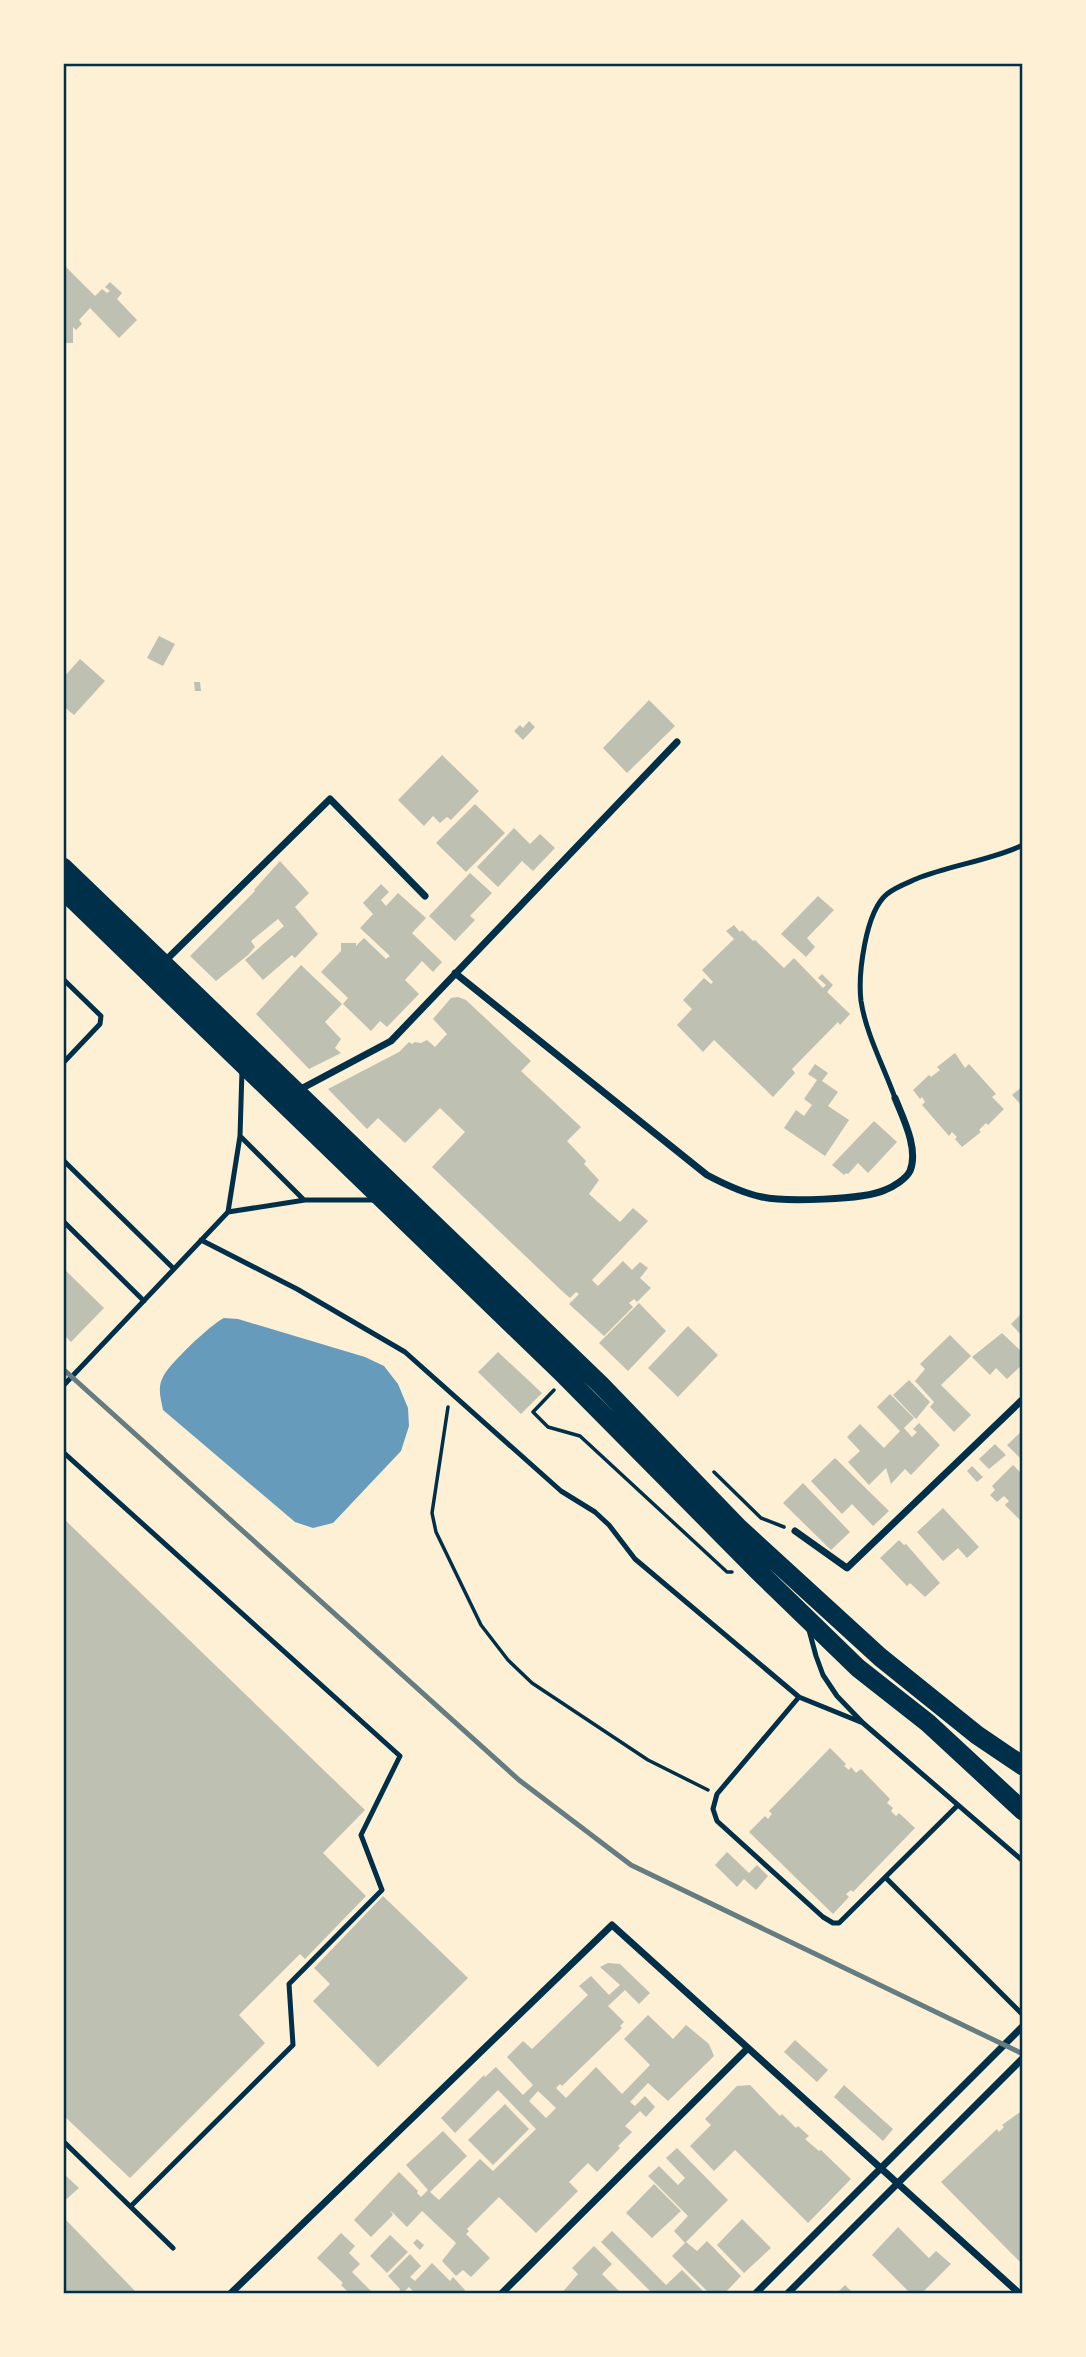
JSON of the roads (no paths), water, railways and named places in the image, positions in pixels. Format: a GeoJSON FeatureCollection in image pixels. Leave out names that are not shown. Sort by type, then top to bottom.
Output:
{"type":"FeatureCollection","features":[{"type":"Feature","properties":{"kind":"highway"},"geometry":{"type":"LineString","coordinates":[[63,867],[601,1385],[738,1528],[880,1657],[985,1740],[1023,1766]]}},
{"type":"Feature","properties":{"kind":"highway"},"geometry":{"type":"LineString","coordinates":[[63,890],[567,1378],[858,1668],[928,1723],[1023,1811]]}},
{"type":"Feature","properties":{"kind":"street"},"geometry":{"type":"LineString","coordinates":[[296,1091],[391,1041],[677,742]]}},
{"type":"Feature","properties":{"kind":"street"},"geometry":{"type":"LineString","coordinates":[[163,964],[330,799],[425,896]]}},
{"type":"Feature","properties":{"kind":"street"},"geometry":{"type":"LineString","coordinates":[[455,973],[707,1175],[725,1185],[763,1198],[849,1196],[883,1192],[899,1182],[909,1172],[913,1154],[895,1098]]}},
{"type":"Feature","properties":{"kind":"street"},"geometry":{"type":"LineString","coordinates":[[795,1531],[847,1568],[1023,1399]]}},
{"type":"Feature","properties":{"kind":"street"},"geometry":{"type":"LineString","coordinates":[[230,2294],[612,1925],[1020,2294]]}},
{"type":"Feature","properties":{"kind":"street"},"geometry":{"type":"LineString","coordinates":[[755,2294],[1023,2026]]}},
{"type":"Feature","properties":{"kind":"street"},"geometry":{"type":"LineString","coordinates":[[500,2294],[748,2048]]}},
{"type":"Feature","properties":{"kind":"street"},"geometry":{"type":"LineString","coordinates":[[787,2294],[1023,2057]]}},
{"type":"Feature","properties":{"kind":"lane"},"geometry":{"type":"LineString","coordinates":[[895,1098],[869,1029],[862,1002],[863,953],[869,924],[886,895],[906,884],[938,872],[1004,854],[1023,845]]}},
{"type":"Feature","properties":{"kind":"lane"},"geometry":{"type":"LineString","coordinates":[[63,979],[101,1016],[100,1024],[63,1063]]}},
{"type":"Feature","properties":{"kind":"lane"},"geometry":{"type":"LineString","coordinates":[[63,1386],[228,1212],[240,1136],[242,1063]]}},
{"type":"Feature","properties":{"kind":"lane"},"geometry":{"type":"LineString","coordinates":[[240,1136],[305,1200]]}},
{"type":"Feature","properties":{"kind":"lane"},"geometry":{"type":"LineString","coordinates":[[63,1160],[174,1269]]}},
{"type":"Feature","properties":{"kind":"lane"},"geometry":{"type":"LineString","coordinates":[[228,1212],[305,1200],[383,1200]]}},
{"type":"Feature","properties":{"kind":"lane"},"geometry":{"type":"LineString","coordinates":[[63,1222],[144,1301]]}},
{"type":"Feature","properties":{"kind":"lane"},"geometry":{"type":"LineString","coordinates":[[201,1240],[297,1289],[405,1352],[561,1490],[596,1512],[610,1525],[635,1559],[799,1697],[863,1723]]}},
{"type":"Feature","properties":{"kind":"lane"},"geometry":{"type":"LineString","coordinates":[[63,1452],[400,1756],[361,1835],[382,1889],[289,1984],[293,2045],[131,2206]]}},
{"type":"Feature","properties":{"kind":"lane"},"geometry":{"type":"LineString","coordinates":[[806,1617],[816,1656],[837,1696],[863,1723],[1023,1861]]}},
{"type":"Feature","properties":{"kind":"lane"},"geometry":{"type":"LineString","coordinates":[[799,1697],[717,1794],[713,1809],[717,1821],[823,1917],[832,1923],[839,1923],[958,1805]]}},
{"type":"Feature","properties":{"kind":"lane"},"geometry":{"type":"LineString","coordinates":[[886,1878],[1023,2015]]}},
{"type":"Feature","properties":{"kind":"lane"},"geometry":{"type":"LineString","coordinates":[[63,2141],[173,2248]]}},
{"type":"Feature","properties":{"kind":"water"},"geometry":{"type":"Polygon","coordinates":[[[224,1318],[238,1319],[365,1357],[384,1366],[398,1384],[408,1408],[409,1426],[401,1451],[333,1523],[313,1528],[295,1522],[163,1410],[160,1385],[163,1377],[200,1336],[224,1318]]]}},
{"type":"Feature","properties":{"kind":"railway"},"geometry":{"type":"LineString","coordinates":[[63,1369],[519,1780],[631,1865],[1023,2054]]}}]}
